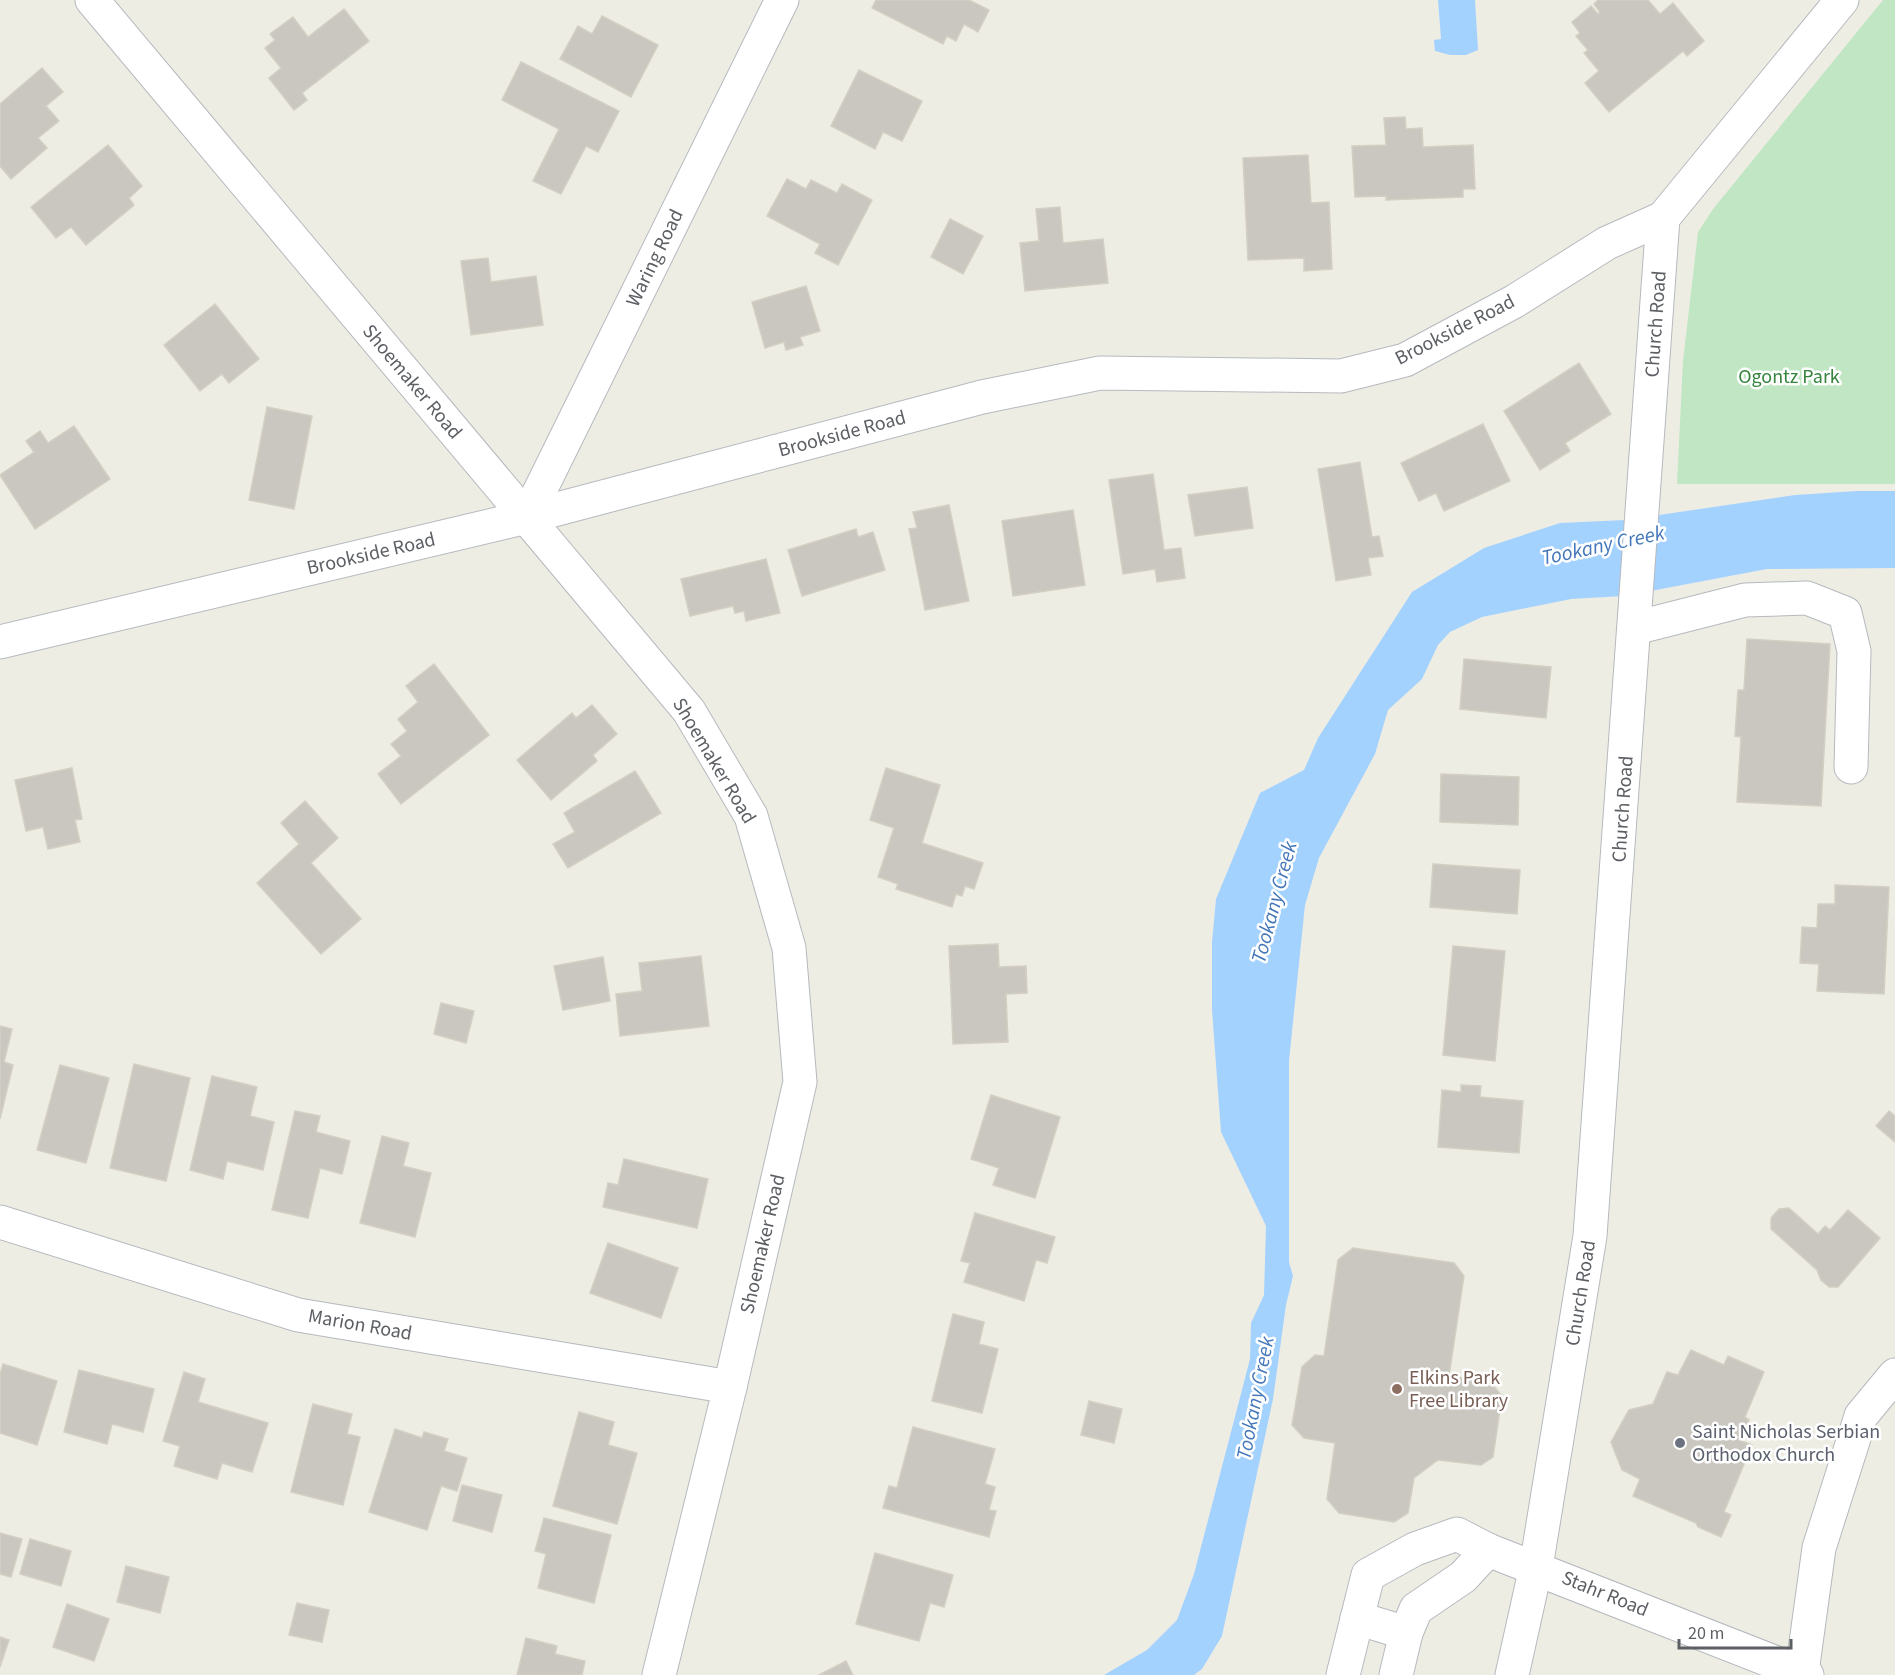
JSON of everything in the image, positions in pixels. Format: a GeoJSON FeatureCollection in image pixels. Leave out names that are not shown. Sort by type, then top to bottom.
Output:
{"type":"FeatureCollection","features":[{"type":"Feature","properties":{"kind":"street","name":"Shoemaker Road"},"geometry":{"type":"LineString","coordinates":[[92,0],[689,711],[751,816],[789,948],[800,1082],[730,1387],[659,1675]]}},
{"type":"Feature","properties":{"kind":"street","name":"Waring Road"},"geometry":{"type":"LineString","coordinates":[[526,517],[782,0]]}},
{"type":"Feature","properties":{"kind":"street"},"geometry":{"type":"LineString","coordinates":[[1664,218],[1842,0]]}},
{"type":"Feature","properties":{"kind":"street","name":"Brookside Road"},"geometry":{"type":"LineString","coordinates":[[0,642],[526,517],[982,397],[1100,373],[1341,376],[1405,360],[1515,301],[1607,243],[1664,218]]}},
{"type":"Feature","properties":{"kind":"street","name":"Church Road"},"geometry":{"type":"LineString","coordinates":[[1512,1675],[1536,1567],[1590,1236],[1664,218]]}},
{"type":"Feature","properties":{"kind":"street"},"geometry":{"type":"LineString","coordinates":[[1636,613],[1745,600],[1807,598],[1845,613],[1854,651],[1851,767]]}},
{"type":"Feature","properties":{"kind":"street","name":"Marion Road"},"geometry":{"type":"LineString","coordinates":[[0,1222],[298,1315],[730,1387]]}},
{"type":"Feature","properties":{"kind":"street"},"geometry":{"type":"LineString","coordinates":[[1805,1674],[1819,1548],[1861,1416],[1895,1375]]}},
{"type":"Feature","properties":{"kind":"street","name":"Stahr Road"},"geometry":{"type":"LineString","coordinates":[[1357,1618],[1368,1575],[1414,1549],[1457,1534],[1488,1550],[1805,1674]]}},
{"type":"Feature","properties":{"kind":"street"},"geometry":{"type":"LineString","coordinates":[[1396,1675],[1406,1633],[1416,1609],[1463,1577],[1488,1550]]}},
{"type":"Feature","properties":{"kind":"street"},"geometry":{"type":"LineString","coordinates":[[1343,1675],[1357,1618],[1406,1633]]}},
{"type":"Feature","properties":{"kind":"green space","name":"Ogontz Park"},"geometry":{"type":"Polygon","coordinates":[[[1883,0],[1895,0],[1895,484],[1677,484],[1683,361],[1698,232],[1713,209],[1883,0]]]}},
{"type":"Feature","properties":{"kind":"water"},"geometry":{"type":"Polygon","coordinates":[[[1438,0],[1475,0],[1478,50],[1466,55],[1450,55],[1435,51],[1434,40],[1441,39],[1438,0]]]}},
{"type":"Feature","properties":{"kind":"water","name":"Tookany Creek"},"geometry":{"type":"Polygon","coordinates":[[[1895,491],[1895,568],[1767,569],[1624,596],[1571,599],[1482,617],[1450,632],[1438,645],[1422,679],[1388,710],[1375,754],[1319,858],[1305,905],[1289,1061],[1289,1262],[1293,1276],[1286,1305],[1273,1399],[1222,1636],[1202,1669],[1194,1675],[1104,1675],[1147,1650],[1177,1620],[1194,1574],[1250,1359],[1251,1323],[1264,1295],[1266,1226],[1221,1132],[1212,1010],[1212,942],[1216,899],[1260,793],[1304,770],[1318,738],[1412,592],[1484,548],[1560,523],[1625,520],[1795,495],[1895,491]]]}},
{"type":"Feature","properties":{"kind":"building"},"geometry":{"type":"Polygon","coordinates":[[[876,0],[969,0],[989,10],[978,32],[964,24],[956,41],[947,36],[943,44],[872,8],[876,0]]]}},
{"type":"Feature","properties":{"kind":"building"},"geometry":{"type":"Polygon","coordinates":[[[1598,0],[1648,0],[1660,14],[1673,3],[1704,41],[1687,56],[1683,51],[1609,112],[1585,83],[1599,71],[1584,53],[1588,50],[1576,36],[1580,33],[1572,22],[1591,6],[1598,14],[1600,12],[1594,4],[1598,0]]]}},
{"type":"Feature","properties":{"kind":"building"},"geometry":{"type":"Polygon","coordinates":[[[344,9],[369,41],[302,93],[307,100],[294,110],[269,78],[281,68],[265,48],[275,40],[270,34],[293,17],[308,37],[344,9]]]}},
{"type":"Feature","properties":{"kind":"building"},"geometry":{"type":"Polygon","coordinates":[[[602,16],[658,45],[631,97],[560,59],[578,26],[592,34],[602,16]]]}},
{"type":"Feature","properties":{"kind":"building"},"geometry":{"type":"Polygon","coordinates":[[[521,62],[619,111],[598,152],[586,146],[561,194],[533,181],[559,129],[502,100],[521,62]]]}},
{"type":"Feature","properties":{"kind":"building"},"geometry":{"type":"Polygon","coordinates":[[[42,68],[63,92],[46,106],[59,121],[38,138],[47,148],[11,179],[0,166],[0,104],[42,68]]]}},
{"type":"Feature","properties":{"kind":"building"},"geometry":{"type":"Polygon","coordinates":[[[859,70],[922,101],[902,141],[883,132],[875,149],[831,126],[859,70]]]}},
{"type":"Feature","properties":{"kind":"building"},"geometry":{"type":"Polygon","coordinates":[[[1405,117],[1406,129],[1422,128],[1423,147],[1473,145],[1475,189],[1463,189],[1463,197],[1386,200],[1386,196],[1355,197],[1352,146],[1386,145],[1384,118],[1405,117]]]}},
{"type":"Feature","properties":{"kind":"building"},"geometry":{"type":"Polygon","coordinates":[[[108,145],[142,186],[129,198],[134,205],[86,245],[71,227],[56,238],[31,207],[108,145]]]}},
{"type":"Feature","properties":{"kind":"building"},"geometry":{"type":"Polygon","coordinates":[[[1308,155],[1311,203],[1329,202],[1332,269],[1304,271],[1304,258],[1248,260],[1243,158],[1308,155]]]}},
{"type":"Feature","properties":{"kind":"building"},"geometry":{"type":"Polygon","coordinates":[[[787,179],[806,189],[811,180],[837,193],[842,184],[872,200],[838,265],[815,253],[820,244],[767,216],[787,179]]]}},
{"type":"Feature","properties":{"kind":"building"},"geometry":{"type":"Polygon","coordinates":[[[1060,207],[1063,243],[1103,239],[1108,283],[1025,291],[1020,243],[1039,241],[1036,209],[1060,207]]]}},
{"type":"Feature","properties":{"kind":"building"},"geometry":{"type":"Polygon","coordinates":[[[950,219],[983,236],[963,274],[931,257],[950,219]]]}},
{"type":"Feature","properties":{"kind":"building"},"geometry":{"type":"Polygon","coordinates":[[[488,258],[491,282],[536,276],[543,325],[471,335],[461,261],[488,258]]]}},
{"type":"Feature","properties":{"kind":"building"},"geometry":{"type":"Polygon","coordinates":[[[806,286],[820,331],[800,337],[803,345],[786,350],[784,342],[765,348],[752,302],[806,286]]]}},
{"type":"Feature","properties":{"kind":"building"},"geometry":{"type":"Polygon","coordinates":[[[215,304],[259,359],[229,383],[222,374],[200,391],[164,345],[215,304]]]}},
{"type":"Feature","properties":{"kind":"building"},"geometry":{"type":"Polygon","coordinates":[[[1579,363],[1611,414],[1565,443],[1570,451],[1540,470],[1504,411],[1579,363]]]}},
{"type":"Feature","properties":{"kind":"building"},"geometry":{"type":"Polygon","coordinates":[[[267,407],[312,416],[294,509],[249,500],[267,407]]]}},
{"type":"Feature","properties":{"kind":"building"},"geometry":{"type":"Polygon","coordinates":[[[1483,424],[1510,481],[1444,511],[1436,493],[1419,501],[1401,463],[1483,424]]]}},
{"type":"Feature","properties":{"kind":"building"},"geometry":{"type":"Polygon","coordinates":[[[74,426],[110,479],[35,529],[0,475],[34,452],[26,441],[40,431],[48,443],[74,426]]]}},
{"type":"Feature","properties":{"kind":"building"},"geometry":{"type":"Polygon","coordinates":[[[1360,462],[1372,537],[1379,536],[1383,556],[1368,558],[1371,575],[1336,581],[1318,469],[1360,462]]]}},
{"type":"Feature","properties":{"kind":"building"},"geometry":{"type":"Polygon","coordinates":[[[1153,474],[1164,550],[1181,548],[1185,578],[1157,582],[1155,569],[1123,574],[1109,480],[1153,474]]]}},
{"type":"Feature","properties":{"kind":"building"},"geometry":{"type":"Polygon","coordinates":[[[1247,487],[1253,528],[1195,536],[1188,495],[1247,487]]]}},
{"type":"Feature","properties":{"kind":"building"},"geometry":{"type":"Polygon","coordinates":[[[949,505],[969,601],[925,610],[909,529],[917,528],[913,512],[949,505]]]}},
{"type":"Feature","properties":{"kind":"building"},"geometry":{"type":"Polygon","coordinates":[[[1073,510],[1085,585],[1013,596],[1002,521],[1073,510]]]}},
{"type":"Feature","properties":{"kind":"building"},"geometry":{"type":"Polygon","coordinates":[[[856,529],[858,537],[873,532],[885,570],[802,596],[788,550],[856,529]]]}},
{"type":"Feature","properties":{"kind":"building"},"geometry":{"type":"Polygon","coordinates":[[[766,559],[780,613],[746,621],[744,611],[735,613],[733,606],[690,616],[681,579],[766,559]]]}},
{"type":"Feature","properties":{"kind":"building"},"geometry":{"type":"Polygon","coordinates":[[[1747,639],[1830,644],[1821,806],[1737,802],[1741,737],[1735,736],[1738,690],[1744,690],[1747,639]]]}},
{"type":"Feature","properties":{"kind":"building"},"geometry":{"type":"Polygon","coordinates":[[[1464,659],[1551,667],[1546,718],[1460,709],[1464,659]]]}},
{"type":"Feature","properties":{"kind":"building"},"geometry":{"type":"Polygon","coordinates":[[[434,664],[489,735],[401,804],[378,774],[401,756],[391,744],[407,731],[398,719],[418,702],[406,686],[434,664]]]}},
{"type":"Feature","properties":{"kind":"building"},"geometry":{"type":"Polygon","coordinates":[[[592,705],[617,734],[593,755],[597,761],[551,800],[517,760],[572,713],[576,718],[592,705]]]}},
{"type":"Feature","properties":{"kind":"building"},"geometry":{"type":"Polygon","coordinates":[[[72,768],[82,819],[75,820],[80,842],[48,849],[43,827],[26,831],[15,780],[72,768]]]}},
{"type":"Feature","properties":{"kind":"building"},"geometry":{"type":"Polygon","coordinates":[[[886,768],[940,785],[922,843],[983,863],[974,889],[965,886],[962,896],[956,894],[952,907],[896,889],[898,884],[878,877],[894,828],[870,820],[886,768]]]}},
{"type":"Feature","properties":{"kind":"building"},"geometry":{"type":"Polygon","coordinates":[[[635,771],[661,813],[568,868],[553,844],[575,832],[564,813],[635,771]]]}},
{"type":"Feature","properties":{"kind":"building"},"geometry":{"type":"Polygon","coordinates":[[[1441,774],[1519,777],[1518,825],[1440,822],[1441,774]]]}},
{"type":"Feature","properties":{"kind":"building"},"geometry":{"type":"Polygon","coordinates":[[[305,801],[338,838],[311,863],[361,919],[321,954],[257,883],[299,844],[281,823],[305,801]]]}},
{"type":"Feature","properties":{"kind":"building"},"geometry":{"type":"Polygon","coordinates":[[[1433,864],[1520,870],[1517,914],[1430,907],[1433,864]]]}},
{"type":"Feature","properties":{"kind":"building"},"geometry":{"type":"Polygon","coordinates":[[[1835,885],[1889,887],[1884,994],[1817,991],[1819,964],[1800,963],[1802,927],[1817,928],[1818,904],[1835,904],[1835,885]]]}},
{"type":"Feature","properties":{"kind":"building"},"geometry":{"type":"Polygon","coordinates":[[[998,944],[999,967],[1026,966],[1027,993],[1006,994],[1008,1042],[953,1044],[949,946],[998,944]]]}},
{"type":"Feature","properties":{"kind":"building"},"geometry":{"type":"Polygon","coordinates":[[[1453,946],[1505,951],[1495,1061],[1443,1055],[1453,946]]]}},
{"type":"Feature","properties":{"kind":"building"},"geometry":{"type":"Polygon","coordinates":[[[701,956],[709,1026],[620,1036],[616,994],[642,991],[639,963],[701,956]]]}},
{"type":"Feature","properties":{"kind":"building"},"geometry":{"type":"Polygon","coordinates":[[[603,957],[610,1001],[563,1010],[554,966],[603,957]]]}},
{"type":"Feature","properties":{"kind":"building"},"geometry":{"type":"Polygon","coordinates":[[[441,1003],[474,1011],[466,1043],[434,1034],[441,1003]]]}},
{"type":"Feature","properties":{"kind":"building"},"geometry":{"type":"Polygon","coordinates":[[[0,1026],[12,1029],[4,1062],[13,1065],[0,1119],[0,1026]]]}},
{"type":"Feature","properties":{"kind":"building"},"geometry":{"type":"Polygon","coordinates":[[[134,1064],[190,1078],[166,1181],[110,1168],[134,1064]]]}},
{"type":"Feature","properties":{"kind":"building"},"geometry":{"type":"Polygon","coordinates":[[[60,1065],[109,1078],[86,1163],[37,1150],[60,1065]]]}},
{"type":"Feature","properties":{"kind":"building"},"geometry":{"type":"Polygon","coordinates":[[[212,1076],[257,1087],[250,1116],[274,1122],[263,1170],[227,1161],[223,1179],[190,1170],[212,1076]]]}},
{"type":"Feature","properties":{"kind":"building"},"geometry":{"type":"Polygon","coordinates":[[[1461,1085],[1481,1086],[1480,1097],[1523,1101],[1519,1153],[1438,1147],[1442,1090],[1461,1092],[1461,1085]]]}},
{"type":"Feature","properties":{"kind":"building"},"geometry":{"type":"Polygon","coordinates":[[[991,1095],[1060,1117],[1035,1198],[993,1185],[999,1168],[971,1159],[991,1095]]]}},
{"type":"Feature","properties":{"kind":"building"},"geometry":{"type":"Polygon","coordinates":[[[295,1111],[320,1116],[316,1132],[350,1141],[342,1174],[320,1168],[308,1218],[272,1210],[295,1111]]]}},
{"type":"Feature","properties":{"kind":"building"},"geometry":{"type":"Polygon","coordinates":[[[1889,1111],[1895,1116],[1895,1142],[1876,1126],[1889,1111]]]}},
{"type":"Feature","properties":{"kind":"building"},"geometry":{"type":"Polygon","coordinates":[[[382,1136],[409,1143],[403,1166],[431,1173],[415,1237],[360,1223],[382,1136]]]}},
{"type":"Feature","properties":{"kind":"building"},"geometry":{"type":"Polygon","coordinates":[[[624,1159],[708,1179],[697,1228],[603,1207],[608,1183],[618,1185],[624,1159]]]}},
{"type":"Feature","properties":{"kind":"building"},"geometry":{"type":"Polygon","coordinates":[[[1789,1208],[1818,1234],[1825,1226],[1830,1230],[1848,1210],[1880,1238],[1838,1287],[1829,1287],[1821,1280],[1817,1270],[1771,1229],[1771,1218],[1779,1209],[1789,1208]]]}},
{"type":"Feature","properties":{"kind":"building"},"geometry":{"type":"Polygon","coordinates":[[[975,1213],[1055,1237],[1047,1263],[1036,1260],[1024,1301],[964,1282],[970,1263],[961,1261],[975,1213]]]}},
{"type":"Feature","properties":{"kind":"building"},"geometry":{"type":"Polygon","coordinates":[[[608,1243],[678,1268],[661,1318],[590,1293],[608,1243]]]}},
{"type":"Feature","properties":{"kind":"building","name":"Elkins Park Free Library"},"geometry":{"type":"Polygon","coordinates":[[[1353,1248],[1454,1263],[1464,1276],[1449,1376],[1490,1382],[1502,1396],[1493,1457],[1481,1465],[1438,1460],[1414,1478],[1408,1513],[1394,1522],[1339,1513],[1327,1499],[1335,1443],[1304,1438],[1292,1425],[1302,1367],[1315,1355],[1324,1356],[1338,1260],[1353,1248]]]}},
{"type":"Feature","properties":{"kind":"building"},"geometry":{"type":"Polygon","coordinates":[[[953,1314],[984,1322],[979,1344],[998,1349],[982,1413],[932,1401],[953,1314]]]}},
{"type":"Feature","properties":{"kind":"building","name":"Saint Nicholas Serbian Orthodox Church"},"geometry":{"type":"Polygon","coordinates":[[[1691,1350],[1724,1365],[1728,1356],[1764,1372],[1745,1417],[1749,1420],[1739,1440],[1752,1445],[1724,1512],[1731,1515],[1721,1537],[1698,1527],[1696,1523],[1633,1496],[1640,1479],[1622,1470],[1611,1442],[1629,1410],[1653,1404],[1667,1372],[1678,1375],[1691,1350]]]}},
{"type":"Feature","properties":{"kind":"building"},"geometry":{"type":"Polygon","coordinates":[[[3,1364],[57,1381],[37,1445],[0,1433],[0,1374],[3,1364]]]}},
{"type":"Feature","properties":{"kind":"building"},"geometry":{"type":"Polygon","coordinates":[[[79,1370],[154,1389],[143,1432],[112,1424],[107,1444],[64,1432],[79,1370]]]}},
{"type":"Feature","properties":{"kind":"building"},"geometry":{"type":"Polygon","coordinates":[[[184,1372],[205,1379],[198,1402],[268,1423],[252,1472],[222,1463],[217,1479],[174,1466],[180,1446],[163,1441],[184,1372]]]}},
{"type":"Feature","properties":{"kind":"building"},"geometry":{"type":"Polygon","coordinates":[[[1089,1401],[1122,1409],[1114,1443],[1081,1435],[1089,1401]]]}},
{"type":"Feature","properties":{"kind":"building"},"geometry":{"type":"Polygon","coordinates":[[[313,1404],[352,1414],[347,1434],[360,1437],[343,1505],[291,1492],[313,1404]]]}},
{"type":"Feature","properties":{"kind":"building"},"geometry":{"type":"Polygon","coordinates":[[[579,1412],[614,1422],[608,1445],[637,1453],[617,1524],[553,1506],[579,1412]]]}},
{"type":"Feature","properties":{"kind":"building"},"geometry":{"type":"Polygon","coordinates":[[[913,1427],[995,1449],[985,1484],[995,1487],[989,1510],[996,1511],[989,1537],[883,1508],[889,1486],[897,1488],[913,1427]]]}},
{"type":"Feature","properties":{"kind":"building"},"geometry":{"type":"Polygon","coordinates":[[[395,1429],[422,1438],[424,1432],[448,1439],[444,1451],[467,1458],[457,1491],[441,1486],[427,1530],[369,1512],[395,1429]]]}},
{"type":"Feature","properties":{"kind":"building"},"geometry":{"type":"Polygon","coordinates":[[[462,1485],[502,1495],[492,1532],[453,1521],[462,1485]]]}},
{"type":"Feature","properties":{"kind":"building"},"geometry":{"type":"Polygon","coordinates":[[[544,1518],[611,1535],[594,1603],[538,1588],[546,1554],[535,1551],[544,1518]]]}},
{"type":"Feature","properties":{"kind":"building"},"geometry":{"type":"Polygon","coordinates":[[[0,1533],[22,1539],[11,1577],[0,1574],[0,1533]]]}},
{"type":"Feature","properties":{"kind":"building"},"geometry":{"type":"Polygon","coordinates":[[[30,1539],[71,1551],[61,1586],[20,1574],[30,1539]]]}},
{"type":"Feature","properties":{"kind":"building"},"geometry":{"type":"Polygon","coordinates":[[[875,1553],[953,1575],[944,1607],[930,1603],[919,1641],[856,1624],[875,1553]]]}},
{"type":"Feature","properties":{"kind":"building"},"geometry":{"type":"Polygon","coordinates":[[[126,1566],[169,1577],[160,1613],[117,1602],[126,1566]]]}},
{"type":"Feature","properties":{"kind":"building"},"geometry":{"type":"Polygon","coordinates":[[[297,1603],[329,1610],[322,1642],[289,1635],[297,1603]]]}},
{"type":"Feature","properties":{"kind":"building"},"geometry":{"type":"Polygon","coordinates":[[[67,1604],[109,1619],[94,1661],[53,1647],[67,1604]]]}},
{"type":"Feature","properties":{"kind":"building"},"geometry":{"type":"Polygon","coordinates":[[[0,1637],[9,1640],[0,1667],[0,1637]]]}},
{"type":"Feature","properties":{"kind":"building"},"geometry":{"type":"Polygon","coordinates":[[[526,1638],[557,1646],[555,1654],[585,1661],[582,1675],[517,1675],[526,1638]]]}},
{"type":"Feature","properties":{"kind":"building"},"geometry":{"type":"Polygon","coordinates":[[[846,1661],[853,1675],[819,1675],[846,1661]]]}},
{"type":"Feature","properties":{"kind":"place","name":"Elkins Park Free Library"},"geometry":{"type":"Point","coordinates":[1397,1389]}},
{"type":"Feature","properties":{"kind":"place","name":"Saint Nicholas Serbian Orthodox Church"},"geometry":{"type":"Point","coordinates":[1680,1443]}}]}
